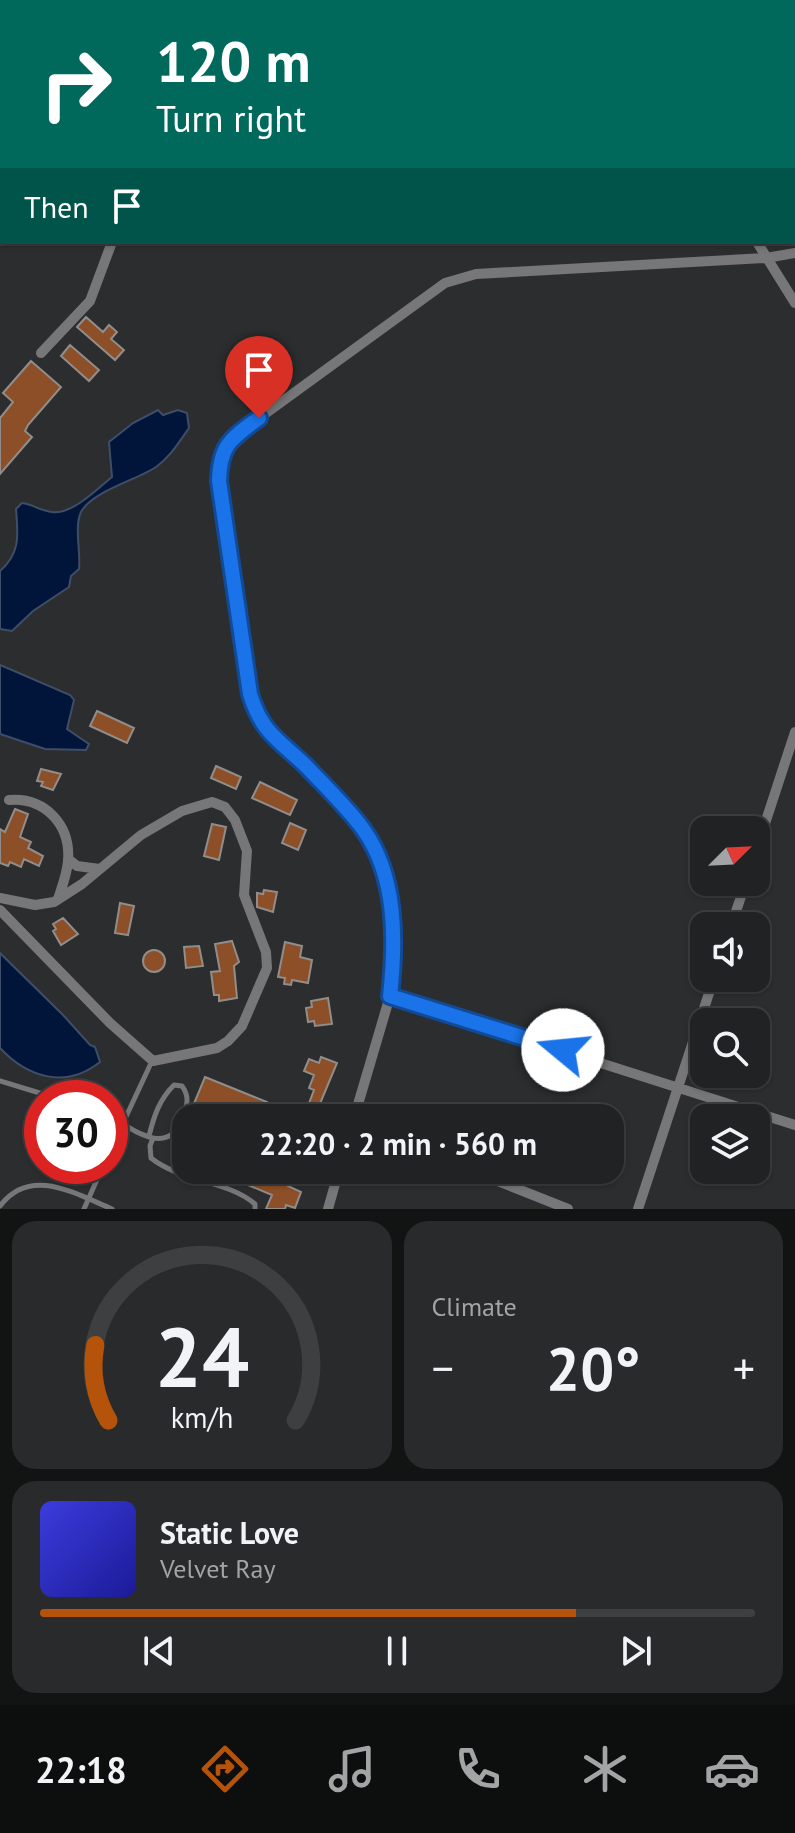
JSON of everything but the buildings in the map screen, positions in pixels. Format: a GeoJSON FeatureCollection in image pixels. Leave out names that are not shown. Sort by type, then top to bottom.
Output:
{"type":"FeatureCollection","features":[{"type":"Feature","properties":{"kind":"street"},"geometry":{"type":"LineString","coordinates":[[41,353],[90,301],[107,244]]}},
{"type":"Feature","properties":{"kind":"street"},"geometry":{"type":"LineString","coordinates":[[758,244],[795,303]]}},
{"type":"Feature","properties":{"kind":"street"},"geometry":{"type":"LineString","coordinates":[[358,1104],[390,996],[394,952],[392,914],[381,864],[364,830],[258,721],[250,694],[221,496],[220,456],[236,435],[445,283],[476,274],[766,258],[795,253]]}},
{"type":"Feature","properties":{"kind":"street"},"geometry":{"type":"LineString","coordinates":[[767,816],[795,732]]}},
{"type":"Feature","properties":{"kind":"street"},"geometry":{"type":"LineString","coordinates":[[9,800],[33,801],[57,819],[68,842],[68,859],[58,899]]}},
{"type":"Feature","properties":{"kind":"street"},"geometry":{"type":"LineString","coordinates":[[0,898],[35,905],[58,899],[141,835],[182,811],[212,802],[225,807],[235,820],[247,851],[244,895],[267,960],[267,968],[242,1026],[228,1041],[217,1048],[153,1061],[110,1023],[0,910]]}},
{"type":"Feature","properties":{"kind":"street"},"geometry":{"type":"LineString","coordinates":[[68,859],[77,866],[100,869]]}},
{"type":"Feature","properties":{"kind":"street"},"geometry":{"type":"LineString","coordinates":[[638,1209],[709,992]]}},
{"type":"Feature","properties":{"kind":"street"},"geometry":{"type":"LineString","coordinates":[[390,996],[795,1125]]}},
{"type":"Feature","properties":{"kind":"street"},"geometry":{"type":"LineString","coordinates":[[328,1209],[335,1184]]}},
{"type":"Feature","properties":{"kind":"street"},"geometry":{"type":"LineString","coordinates":[[505,1184],[568,1209]]}},
{"type":"Feature","properties":{"kind":"lane"},"geometry":{"type":"LineString","coordinates":[[128,1114],[153,1061]]}},
{"type":"Feature","properties":{"kind":"lane"},"geometry":{"type":"LineString","coordinates":[[0,1081],[24,1088]]}},
{"type":"Feature","properties":{"kind":"lane"},"geometry":{"type":"LineString","coordinates":[[128,1126],[151,1137],[162,1140],[177,1133],[188,1098],[182,1086],[174,1085],[157,1108],[151,1137],[151,1158],[163,1168],[242,1196],[255,1204],[255,1209]]}},
{"type":"Feature","properties":{"kind":"lane"},"geometry":{"type":"LineString","coordinates":[[0,1206],[10,1193],[31,1184],[58,1188],[112,1209]]}},
{"type":"Feature","properties":{"kind":"lane"},"geometry":{"type":"LineString","coordinates":[[84,1209],[95,1184]]}},
{"type":"Feature","properties":{"kind":"water"},"geometry":{"type":"Polygon","coordinates":[[[158,410],[163,415],[178,410],[187,413],[189,428],[178,444],[156,467],[105,492],[87,505],[81,512],[78,525],[79,569],[71,576],[69,587],[33,611],[12,631],[0,629],[0,571],[15,550],[16,509],[22,503],[60,512],[84,500],[112,477],[109,442],[133,423],[158,410]]]}},
{"type":"Feature","properties":{"kind":"water"},"geometry":{"type":"Polygon","coordinates":[[[0,665],[70,695],[74,700],[67,729],[89,744],[86,750],[45,749],[0,734],[0,665]]]}},
{"type":"Feature","properties":{"kind":"water"},"geometry":{"type":"Polygon","coordinates":[[[0,953],[95,1047],[100,1062],[74,1075],[48,1076],[23,1067],[0,1048],[0,953]]]}},
{"type":"Feature","properties":{"kind":"route"},"geometry":{"type":"LineString","coordinates":[[259,418],[236,435],[220,456],[219,481],[250,694],[258,721],[364,830],[381,864],[391,901],[393,926],[390,996],[563,1050]]}}]}
